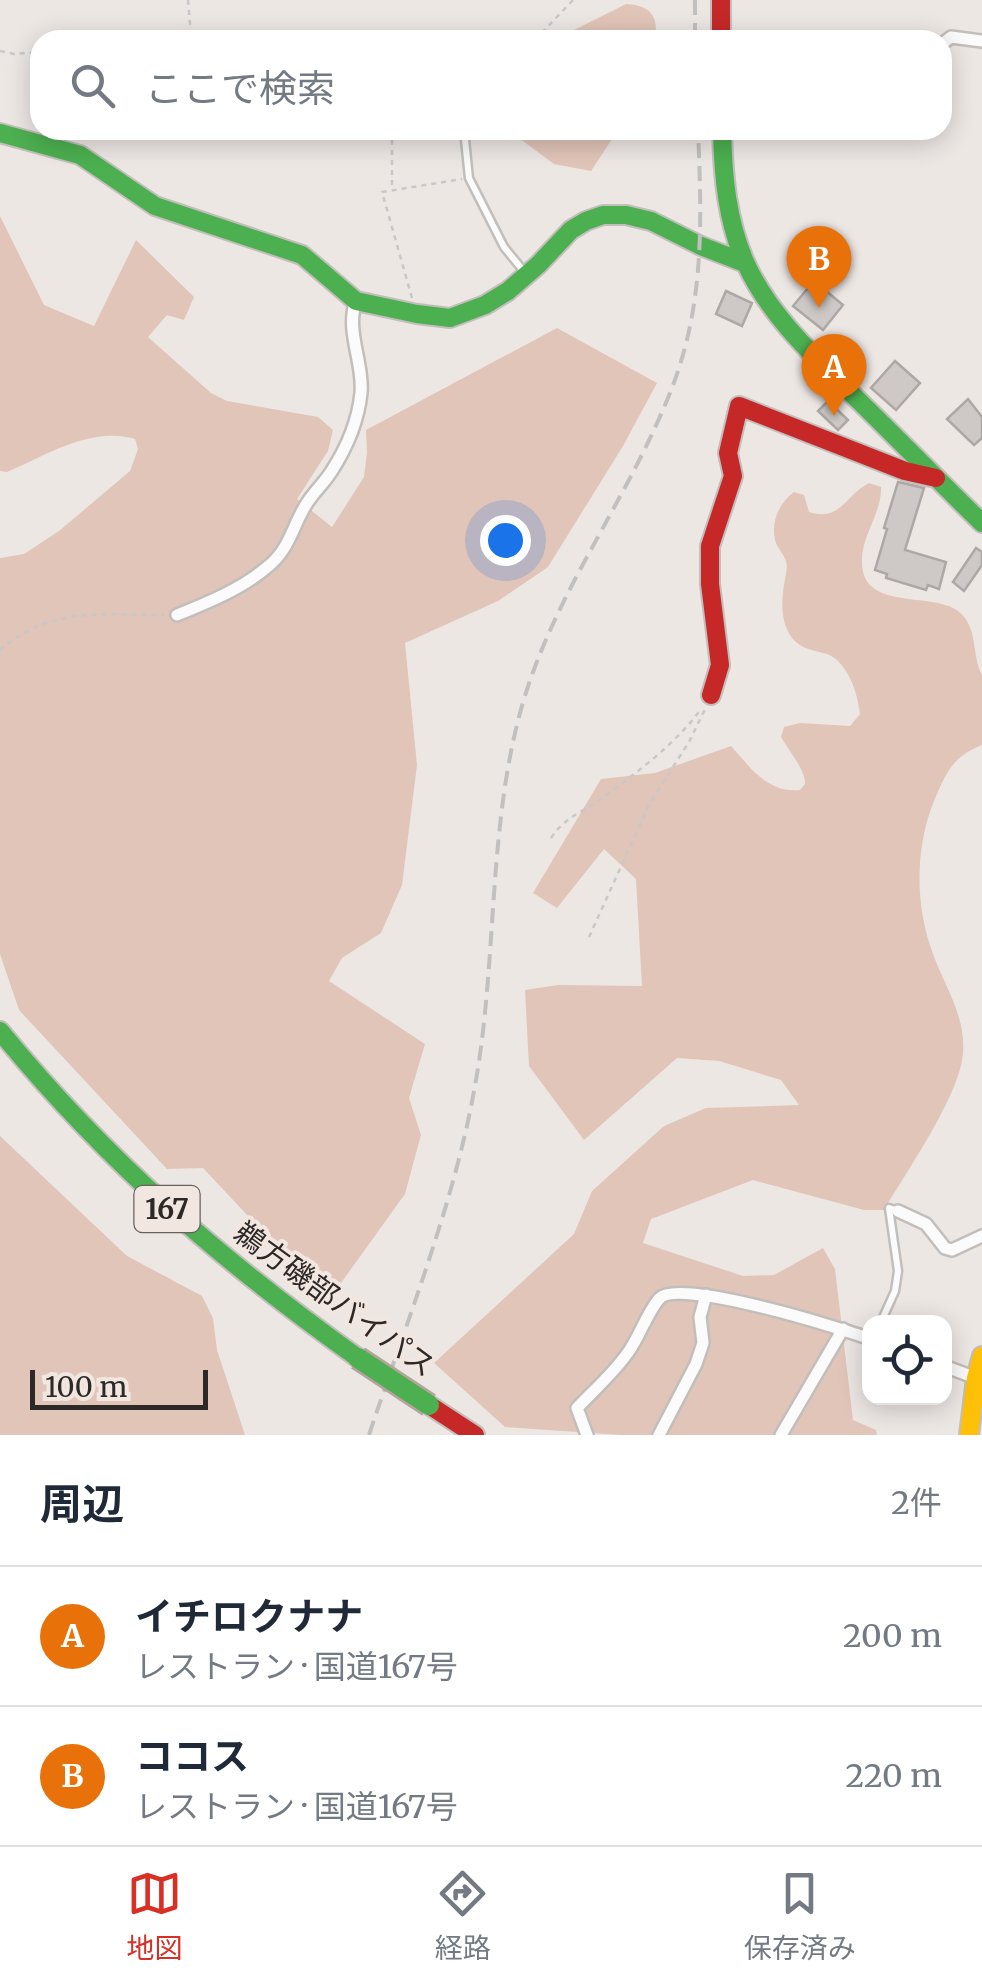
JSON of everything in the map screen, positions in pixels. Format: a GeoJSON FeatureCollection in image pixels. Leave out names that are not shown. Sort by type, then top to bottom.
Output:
{"type":"FeatureCollection","features":[{"type":"Feature","properties":{"kind":"main road"},"geometry":{"type":"LineString","coordinates":[[721,0],[721,30]]}},
{"type":"Feature","properties":{"kind":"main road"},"geometry":{"type":"LineString","coordinates":[[0,132],[80,155],[155,206],[288,248],[302,255],[356,301],[417,314],[458,317],[508,292],[580,224],[616,214],[651,221],[746,263]]}},
{"type":"Feature","properties":{"kind":"main road"},"geometry":{"type":"LineString","coordinates":[[722,140],[730,217],[746,263],[764,298],[784,326],[982,523]]}},
{"type":"Feature","properties":{"kind":"main road"},"geometry":{"type":"LineString","coordinates":[[711,695],[720,664],[710,584],[710,546],[733,476],[728,453],[739,406],[905,471],[936,478]]}},
{"type":"Feature","properties":{"kind":"main road","name":"鵜方磯部バイパス"},"geometry":{"type":"LineString","coordinates":[[0,1032],[60,1103],[169,1211],[318,1330],[475,1435]]}},
{"type":"Feature","properties":{"kind":"main road"},"geometry":{"type":"LineString","coordinates":[[969,1435],[982,1356]]}},
{"type":"Feature","properties":{"kind":"street"},"geometry":{"type":"LineString","coordinates":[[952,36],[982,41]]}},
{"type":"Feature","properties":{"kind":"street"},"geometry":{"type":"LineString","coordinates":[[177,615],[205,604],[266,568],[281,554],[308,502],[330,474],[348,442],[361,392],[352,318],[356,301]]}},
{"type":"Feature","properties":{"kind":"street"},"geometry":{"type":"LineString","coordinates":[[898,1211],[926,1224],[945,1248],[952,1250],[982,1236]]}},
{"type":"Feature","properties":{"kind":"street"},"geometry":{"type":"LineString","coordinates":[[587,1435],[577,1408],[605,1382],[660,1298],[668,1292],[706,1295],[782,1312],[862,1336]]}},
{"type":"Feature","properties":{"kind":"street"},"geometry":{"type":"LineString","coordinates":[[659,1435],[703,1342],[700,1317],[706,1295]]}},
{"type":"Feature","properties":{"kind":"street"},"geometry":{"type":"LineString","coordinates":[[781,1435],[843,1329]]}},
{"type":"Feature","properties":{"kind":"street"},"geometry":{"type":"LineString","coordinates":[[952,1369],[976,1378]]}},
{"type":"Feature","properties":{"kind":"lane"},"geometry":{"type":"LineString","coordinates":[[465,140],[468,178],[504,247],[526,275]]}},
{"type":"Feature","properties":{"kind":"lane"},"geometry":{"type":"LineString","coordinates":[[884,1315],[896,1290],[898,1270],[890,1208],[898,1211]]}},
{"type":"Feature","properties":{"kind":"path"},"geometry":{"type":"LineString","coordinates":[[188,0],[190,30]]}},
{"type":"Feature","properties":{"kind":"path"},"geometry":{"type":"LineString","coordinates":[[544,30],[573,0]]}},
{"type":"Feature","properties":{"kind":"path"},"geometry":{"type":"LineString","coordinates":[[0,51],[30,53]]}},
{"type":"Feature","properties":{"kind":"path"},"geometry":{"type":"LineString","coordinates":[[392,140],[392,190]]}},
{"type":"Feature","properties":{"kind":"path"},"geometry":{"type":"LineString","coordinates":[[417,314],[382,192],[468,178]]}},
{"type":"Feature","properties":{"kind":"path"},"geometry":{"type":"LineString","coordinates":[[0,650],[18,634],[74,616],[177,615]]}},
{"type":"Feature","properties":{"kind":"path"},"geometry":{"type":"LineString","coordinates":[[551,838],[561,824],[684,732],[711,695]]}},
{"type":"Feature","properties":{"kind":"path"},"geometry":{"type":"LineString","coordinates":[[589,937],[650,803],[688,742],[711,695]]}},
{"type":"Feature","properties":{"kind":"shaded area"},"geometry":{"type":"Polygon","coordinates":[[[626,4],[647,10],[656,24],[656,30],[574,30],[626,4]]]}},
{"type":"Feature","properties":{"kind":"shaded area"},"geometry":{"type":"Polygon","coordinates":[[[522,140],[611,140],[591,171],[554,164],[522,140]]]}},
{"type":"Feature","properties":{"kind":"shaded area"},"geometry":{"type":"Polygon","coordinates":[[[0,216],[44,305],[94,326],[136,240],[194,297],[184,320],[167,315],[148,337],[211,393],[227,401],[318,417],[333,430],[328,451],[297,499],[332,527],[364,477],[366,430],[557,328],[657,383],[548,567],[498,601],[405,643],[417,765],[402,885],[381,933],[342,958],[329,981],[425,1044],[409,1098],[421,1135],[405,1194],[341,1283],[297,1268],[203,1168],[167,1169],[19,1010],[0,954],[0,558],[24,554],[59,531],[130,471],[138,449],[135,439],[102,436],[70,444],[7,472],[0,471],[0,216]]]}},
{"type":"Feature","properties":{"kind":"shaded area"},"geometry":{"type":"Polygon","coordinates":[[[869,483],[881,487],[863,552],[865,578],[873,588],[886,594],[946,605],[958,611],[972,633],[982,675],[982,745],[964,755],[947,774],[928,819],[921,857],[922,914],[961,1026],[960,1070],[931,1133],[884,1210],[864,1210],[753,1180],[651,1219],[643,1243],[743,1276],[774,1275],[823,1248],[835,1269],[853,1420],[876,1430],[877,1435],[621,1435],[505,1427],[434,1363],[574,1234],[592,1191],[664,1126],[706,1108],[799,1105],[781,1080],[719,1061],[677,1058],[584,1140],[529,1066],[525,990],[558,985],[642,986],[636,879],[604,849],[557,908],[533,893],[601,779],[655,773],[731,746],[769,783],[788,790],[800,790],[805,784],[800,767],[781,737],[784,727],[800,723],[850,726],[860,714],[854,688],[841,664],[827,654],[800,645],[788,632],[782,606],[787,564],[775,540],[775,519],[794,492],[804,495],[809,512],[820,514],[836,510],[869,483]]]}},
{"type":"Feature","properties":{"kind":"shaded area"},"geometry":{"type":"Polygon","coordinates":[[[0,1136],[127,1256],[202,1296],[213,1318],[217,1350],[245,1435],[0,1435],[0,1136]]]}},
{"type":"Feature","properties":{"kind":"building"},"geometry":{"type":"Polygon","coordinates":[[[814,281],[843,305],[823,330],[793,306],[814,281]]]}},
{"type":"Feature","properties":{"kind":"building"},"geometry":{"type":"Polygon","coordinates":[[[726,291],[752,303],[742,326],[716,314],[726,291]]]}},
{"type":"Feature","properties":{"kind":"building"},"geometry":{"type":"Polygon","coordinates":[[[895,361],[920,383],[896,410],[871,388],[895,361]]]}},
{"type":"Feature","properties":{"kind":"building"},"geometry":{"type":"Polygon","coordinates":[[[968,399],[982,417],[982,438],[974,445],[947,419],[968,399]]]}},
{"type":"Feature","properties":{"kind":"building"},"geometry":{"type":"Polygon","coordinates":[[[828,401],[848,420],[838,430],[818,411],[828,401]]]}},
{"type":"Feature","properties":{"kind":"building"},"geometry":{"type":"Polygon","coordinates":[[[898,482],[924,488],[905,550],[946,562],[939,589],[928,585],[926,590],[886,578],[887,574],[875,570],[898,482]]]}},
{"type":"Feature","properties":{"kind":"building"},"geometry":{"type":"Polygon","coordinates":[[[976,548],[982,552],[982,565],[964,591],[953,582],[976,548]]]}},
{"type":"Feature","properties":{"kind":"railway"},"geometry":{"type":"LineString","coordinates":[[695,0],[695,30]]}},
{"type":"Feature","properties":{"kind":"railway"},"geometry":{"type":"LineString","coordinates":[[369,1435],[429,1259],[467,1125],[483,1034],[503,804],[520,713],[549,632],[665,405],[688,337],[700,236],[698,140]]}},
{"type":"Feature","properties":{"kind":"traffic: fast"},"geometry":{"type":"LineString","coordinates":[[0,133],[80,155],[155,206],[302,255],[356,301],[417,314],[450,318],[485,305],[538,265],[571,230],[603,215],[651,221],[745,263]]}},
{"type":"Feature","properties":{"kind":"traffic: fast"},"geometry":{"type":"LineString","coordinates":[[723,140],[734,232],[746,264],[768,302],[810,353],[982,523]]}},
{"type":"Feature","properties":{"kind":"traffic: fast"},"geometry":{"type":"LineString","coordinates":[[0,1031],[82,1124],[168,1207],[259,1284],[358,1358]]}},
{"type":"Feature","properties":{"kind":"traffic: fast"},"geometry":{"type":"LineString","coordinates":[[358,1358],[429,1405]]}},
{"type":"Feature","properties":{"kind":"traffic: slow"},"geometry":{"type":"LineString","coordinates":[[969,1435],[982,1356]]}},
{"type":"Feature","properties":{"kind":"traffic: jam"},"geometry":{"type":"LineString","coordinates":[[721,0],[721,30]]}},
{"type":"Feature","properties":{"kind":"traffic: jam"},"geometry":{"type":"LineString","coordinates":[[711,695],[720,665],[710,584],[710,546],[733,476],[728,453],[739,406],[905,471],[936,478]]}},
{"type":"Feature","properties":{"kind":"traffic: jam"},"geometry":{"type":"LineString","coordinates":[[429,1405],[475,1435]]}},
{"type":"Feature","properties":{"kind":"place","name":"ココス"},"geometry":{"type":"Point","coordinates":[819,308]}},
{"type":"Feature","properties":{"kind":"place","name":"イチロクナナ"},"geometry":{"type":"Point","coordinates":[834,416]}}]}
